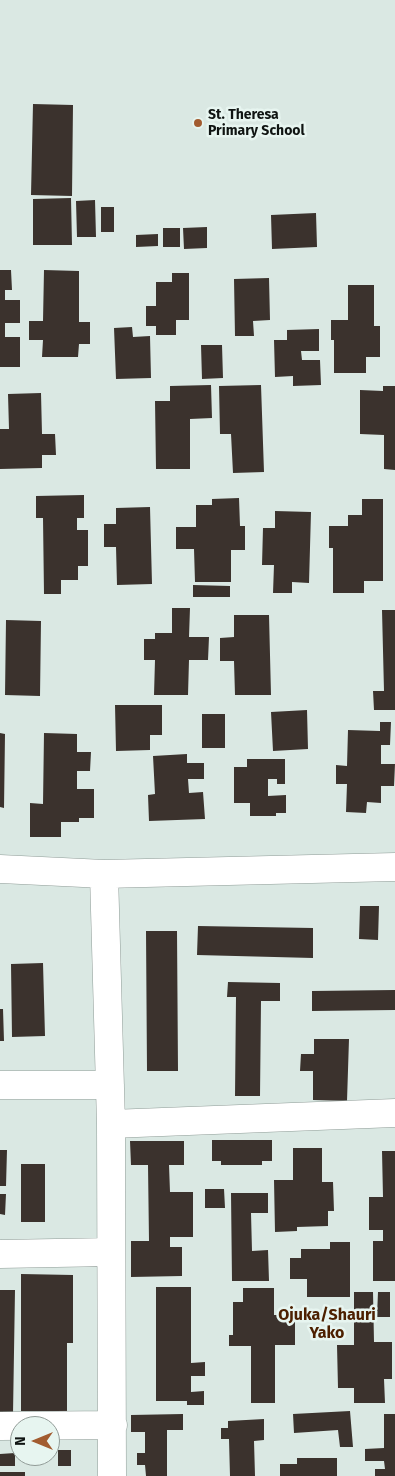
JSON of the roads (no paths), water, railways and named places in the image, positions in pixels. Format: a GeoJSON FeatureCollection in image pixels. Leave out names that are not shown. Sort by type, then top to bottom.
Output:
{"type":"FeatureCollection","features":[{"type":"Feature","properties":{"kind":"street"},"geometry":{"type":"LineString","coordinates":[[0,869],[104,874],[395,867]]}},
{"type":"Feature","properties":{"kind":"street"},"geometry":{"type":"LineString","coordinates":[[104,874],[111,1124],[112,1476]]}},
{"type":"Feature","properties":{"kind":"street"},"geometry":{"type":"LineString","coordinates":[[0,1085],[110,1085]]}},
{"type":"Feature","properties":{"kind":"street"},"geometry":{"type":"LineString","coordinates":[[111,1124],[395,1114]]}},
{"type":"Feature","properties":{"kind":"street"},"geometry":{"type":"LineString","coordinates":[[0,1254],[111,1252]]}},
{"type":"Feature","properties":{"kind":"street"},"geometry":{"type":"LineString","coordinates":[[0,1426],[113,1425]]}},
{"type":"Feature","properties":{"kind":"place","name":"St. Theresa Primary School"},"geometry":{"type":"Point","coordinates":[198,123]}},
{"type":"Feature","properties":{"kind":"district","name":"Ojuka/Shauri Yako"},"geometry":{"type":"Point","coordinates":[327,1325]}}]}
